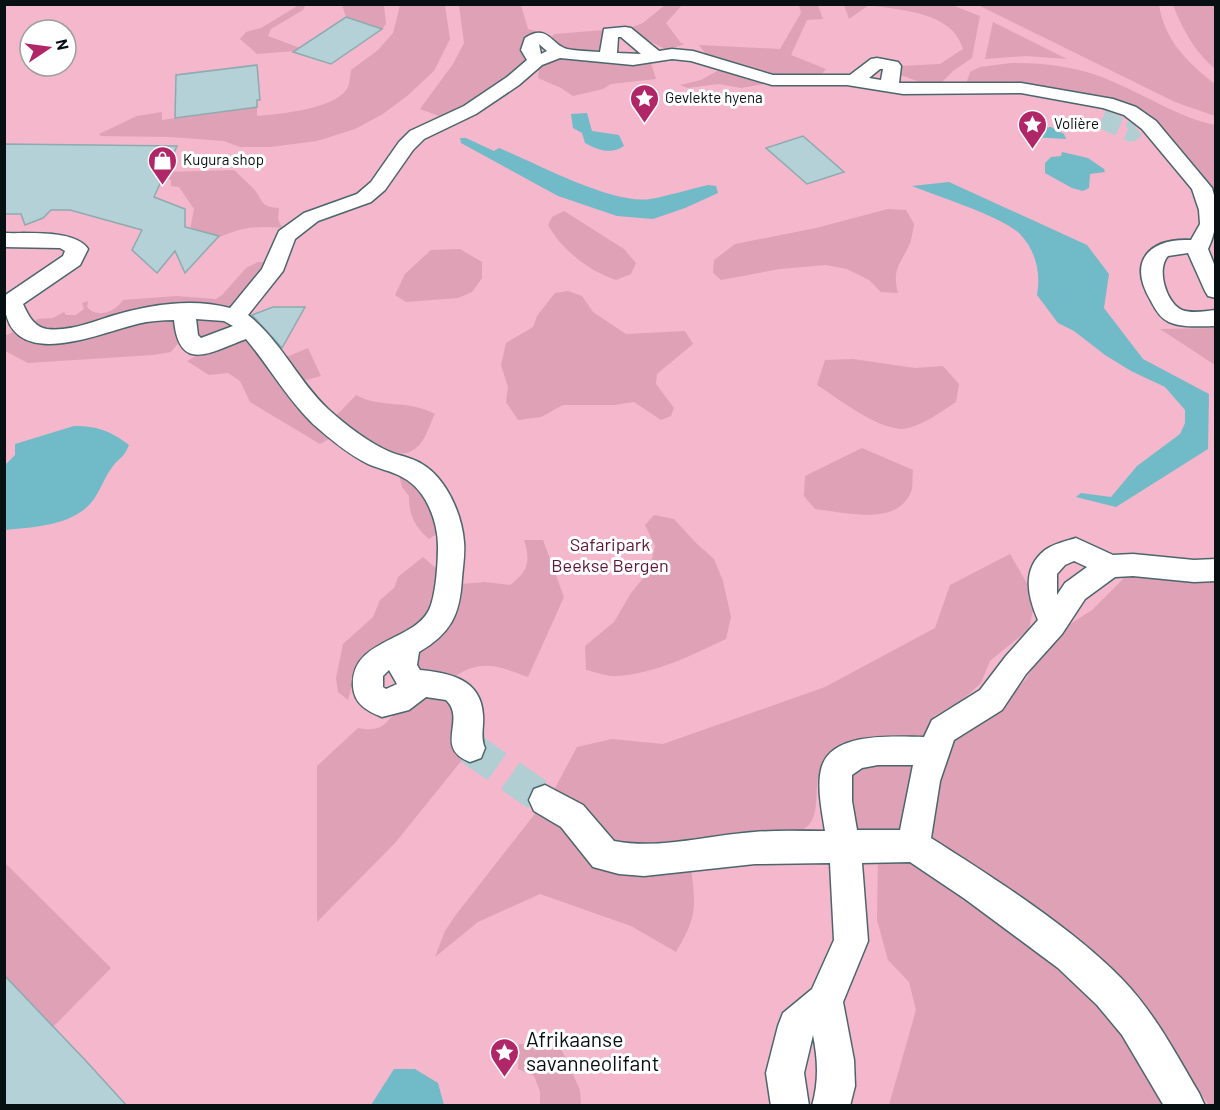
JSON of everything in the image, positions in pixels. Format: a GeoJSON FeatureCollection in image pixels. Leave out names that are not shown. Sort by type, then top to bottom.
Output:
{"type":"FeatureCollection","features":[{"type":"Feature","properties":{"kind":"street"},"geometry":{"type":"LineString","coordinates":[[608,58],[610,33],[626,32],[656,57]]}},
{"type":"Feature","properties":{"kind":"street"},"geometry":{"type":"LineString","coordinates":[[184,310],[187,339],[198,348],[242,323],[272,271],[286,236],[310,217],[364,198],[378,186],[406,146],[417,135],[470,110],[513,81],[536,61],[559,53],[633,60],[672,54],[693,56],[772,80],[822,79],[854,81],[892,88],[943,90],[1021,88],[1107,103],[1130,111],[1141,126],[1202,188],[1213,224],[1198,247],[1203,267],[1215,291]]}},
{"type":"Feature","properties":{"kind":"street"},"geometry":{"type":"LineString","coordinates":[[1065,96],[1102,119]]}},
{"type":"Feature","properties":{"kind":"street"},"geometry":{"type":"LineString","coordinates":[[4,240],[64,242],[76,249],[72,260],[11,302],[15,318],[40,337],[77,336],[139,316],[184,310],[242,323],[256,336],[311,408],[344,436],[378,457],[416,473],[437,497],[450,534],[447,598],[443,617],[425,634],[371,666],[366,677],[369,694],[382,704],[398,700],[422,684]]}},
{"type":"Feature","properties":{"kind":"street"},"geometry":{"type":"LineString","coordinates":[[1198,247],[1175,247],[1161,251],[1154,259],[1153,273],[1156,293],[1167,310],[1179,317],[1215,318]]}},
{"type":"Feature","properties":{"kind":"street"},"geometry":{"type":"LineString","coordinates":[[1053,622],[1041,595],[1042,574],[1053,558],[1076,549],[1110,566],[1133,565],[1194,571],[1215,570]]}},
{"type":"Feature","properties":{"kind":"street"},"geometry":{"type":"LineString","coordinates":[[914,846],[924,781],[943,730],[991,700],[1075,591],[1110,566]]}},
{"type":"Feature","properties":{"kind":"street"},"geometry":{"type":"LineString","coordinates":[[405,645],[402,667],[411,682],[449,687],[465,699],[470,718],[466,743],[470,748]]}},
{"type":"Feature","properties":{"kind":"street"},"geometry":{"type":"LineString","coordinates":[[789,1106],[785,1073],[796,1026],[825,1002],[851,940],[844,848],[836,801],[837,768],[856,754],[878,751],[934,751]]}},
{"type":"Feature","properties":{"kind":"street"},"geometry":{"type":"LineString","coordinates":[[545,800],[572,816],[605,855],[619,858],[644,860],[755,848],[914,846],[977,887],[1070,956],[1110,992],[1135,1022],[1186,1106]]}},
{"type":"Feature","properties":{"kind":"street"},"geometry":{"type":"LineString","coordinates":[[825,1002],[836,1060],[836,1086],[831,1106]]}},
{"type":"Feature","properties":{"kind":"green space","name":"Safaripark Beekse Bergen"},"geometry":{"type":"Polygon","coordinates":[[[5,5],[1215,5],[1215,1105],[5,1106],[5,5]]]}},
{"type":"Feature","properties":{"kind":"shaded area"},"geometry":{"type":"Polygon","coordinates":[[[299,5],[305,6],[303,10],[271,29],[268,36],[300,48],[295,51],[257,54],[240,39],[246,32],[261,28],[299,5]]]}},
{"type":"Feature","properties":{"kind":"shaded area"},"geometry":{"type":"Polygon","coordinates":[[[342,5],[384,5],[386,24],[382,29],[346,17],[342,5]]]}},
{"type":"Feature","properties":{"kind":"shaded area"},"geometry":{"type":"Polygon","coordinates":[[[400,5],[445,5],[450,39],[434,71],[383,114],[355,129],[317,141],[270,147],[240,147],[224,141],[170,137],[101,136],[99,134],[137,116],[162,112],[162,120],[205,114],[205,107],[242,109],[257,107],[257,116],[306,109],[331,101],[347,89],[351,70],[378,50],[393,33],[400,5]]]}},
{"type":"Feature","properties":{"kind":"shaded area"},"geometry":{"type":"Polygon","coordinates":[[[459,5],[521,5],[528,29],[536,31],[524,61],[508,79],[487,94],[444,118],[420,109],[453,64],[464,43],[459,5]]]}},
{"type":"Feature","properties":{"kind":"shaded area"},"geometry":{"type":"Polygon","coordinates":[[[665,5],[682,5],[666,23],[681,43],[685,44],[667,50],[627,29],[643,23],[665,5]]]}},
{"type":"Feature","properties":{"kind":"shaded area"},"geometry":{"type":"Polygon","coordinates":[[[799,5],[818,5],[823,19],[807,20],[791,55],[826,69],[820,76],[768,77],[708,57],[699,45],[780,49],[801,13],[799,5]]]}},
{"type":"Feature","properties":{"kind":"shaded area"},"geometry":{"type":"Polygon","coordinates":[[[844,5],[869,5],[849,19],[844,5]]]}},
{"type":"Feature","properties":{"kind":"shaded area"},"geometry":{"type":"Polygon","coordinates":[[[869,5],[952,5],[980,16],[972,58],[953,71],[938,86],[931,86],[895,73],[899,66],[940,64],[963,49],[957,36],[937,20],[924,15],[869,5]]]}},
{"type":"Feature","properties":{"kind":"shaded area"},"geometry":{"type":"Polygon","coordinates":[[[978,5],[1159,5],[1166,29],[1179,50],[1215,84],[1215,116],[1175,102],[978,5]]]}},
{"type":"Feature","properties":{"kind":"shaded area"},"geometry":{"type":"Polygon","coordinates":[[[1173,5],[1215,5],[1215,69],[1190,40],[1173,5]]]}},
{"type":"Feature","properties":{"kind":"shaded area"},"geometry":{"type":"Polygon","coordinates":[[[993,22],[1067,59],[1026,56],[985,59],[993,22]]]}},
{"type":"Feature","properties":{"kind":"shaded area"},"geometry":{"type":"Polygon","coordinates":[[[604,30],[600,55],[560,49],[550,38],[555,34],[604,30]]]}},
{"type":"Feature","properties":{"kind":"shaded area"},"geometry":{"type":"Polygon","coordinates":[[[552,57],[626,65],[651,63],[656,79],[611,84],[603,89],[573,96],[538,78],[539,66],[552,57]]]}},
{"type":"Feature","properties":{"kind":"shaded area"},"geometry":{"type":"Polygon","coordinates":[[[1011,63],[1052,65],[1090,73],[1177,112],[1215,125],[1215,199],[1203,176],[1187,159],[1110,102],[1043,86],[966,84],[970,72],[980,67],[1011,63]]]}},
{"type":"Feature","properties":{"kind":"shaded area"},"geometry":{"type":"Polygon","coordinates":[[[721,69],[769,83],[741,88],[718,84],[688,88],[680,85],[701,80],[721,69]]]}},
{"type":"Feature","properties":{"kind":"shaded area"},"geometry":{"type":"Polygon","coordinates":[[[234,170],[253,188],[264,204],[279,208],[278,219],[282,228],[247,228],[214,240],[190,230],[194,209],[179,187],[171,186],[171,180],[163,177],[165,172],[234,170]]]}},
{"type":"Feature","properties":{"kind":"shaded area"},"geometry":{"type":"Polygon","coordinates":[[[888,209],[906,210],[914,224],[910,243],[898,266],[896,284],[898,293],[881,292],[869,280],[847,269],[826,265],[780,269],[721,280],[713,273],[714,260],[735,244],[816,228],[888,209]]]}},
{"type":"Feature","properties":{"kind":"shaded area"},"geometry":{"type":"Polygon","coordinates":[[[564,211],[624,249],[636,263],[631,274],[616,280],[586,265],[569,251],[548,225],[552,217],[564,211]]]}},
{"type":"Feature","properties":{"kind":"shaded area"},"geometry":{"type":"Polygon","coordinates":[[[460,249],[482,262],[482,278],[472,292],[458,298],[406,302],[395,295],[405,274],[431,250],[460,249]]]}},
{"type":"Feature","properties":{"kind":"shaded area"},"geometry":{"type":"Polygon","coordinates":[[[258,262],[266,262],[263,272],[234,308],[202,306],[169,309],[84,330],[50,329],[34,323],[37,319],[53,318],[64,312],[66,315],[76,315],[84,309],[82,303],[88,301],[87,307],[91,311],[101,313],[111,311],[123,300],[176,296],[216,299],[246,268],[258,262]]]}},
{"type":"Feature","properties":{"kind":"shaded area"},"geometry":{"type":"Polygon","coordinates":[[[568,291],[582,296],[593,312],[626,334],[685,331],[693,344],[657,374],[656,384],[674,408],[671,416],[661,420],[634,402],[614,405],[563,405],[541,417],[518,420],[506,402],[508,387],[501,365],[506,343],[533,327],[537,316],[555,293],[568,291]]]}},
{"type":"Feature","properties":{"kind":"shaded area"},"geometry":{"type":"Polygon","coordinates":[[[189,318],[214,318],[231,325],[230,329],[201,342],[189,318]]]}},
{"type":"Feature","properties":{"kind":"shaded area"},"geometry":{"type":"Polygon","coordinates":[[[182,319],[180,341],[171,352],[28,363],[5,351],[4,336],[16,331],[40,341],[66,343],[123,323],[182,319]]]}},
{"type":"Feature","properties":{"kind":"shaded area"},"geometry":{"type":"Polygon","coordinates":[[[1215,328],[1215,365],[1160,329],[1215,328]]]}},
{"type":"Feature","properties":{"kind":"shaded area"},"geometry":{"type":"Polygon","coordinates":[[[236,337],[248,340],[255,346],[287,394],[330,435],[329,439],[320,444],[250,402],[240,381],[228,373],[209,375],[187,361],[236,337]]]}},
{"type":"Feature","properties":{"kind":"shaded area"},"geometry":{"type":"Polygon","coordinates":[[[308,348],[321,376],[306,380],[294,376],[278,356],[289,356],[308,348]]]}},
{"type":"Feature","properties":{"kind":"shaded area"},"geometry":{"type":"Polygon","coordinates":[[[853,359],[915,368],[943,366],[959,384],[956,402],[930,419],[908,428],[891,427],[868,418],[817,385],[825,360],[853,359]]]}},
{"type":"Feature","properties":{"kind":"shaded area"},"geometry":{"type":"Polygon","coordinates":[[[356,395],[375,402],[425,409],[435,414],[420,444],[410,451],[399,454],[388,452],[365,439],[336,416],[356,395]]]}},
{"type":"Feature","properties":{"kind":"shaded area"},"geometry":{"type":"Polygon","coordinates":[[[862,448],[913,470],[912,489],[906,501],[896,509],[870,515],[815,509],[804,496],[805,476],[862,448]]]}},
{"type":"Feature","properties":{"kind":"shaded area"},"geometry":{"type":"Polygon","coordinates":[[[398,471],[420,491],[430,506],[434,515],[435,535],[429,539],[413,520],[409,496],[402,487],[398,471]]]}},
{"type":"Feature","properties":{"kind":"shaded area"},"geometry":{"type":"Polygon","coordinates":[[[654,515],[674,519],[714,559],[723,581],[731,617],[726,639],[647,671],[614,676],[586,670],[585,646],[614,622],[631,593],[649,571],[655,546],[645,525],[654,515]]]}},
{"type":"Feature","properties":{"kind":"shaded area"},"geometry":{"type":"Polygon","coordinates":[[[524,540],[543,540],[564,597],[528,677],[491,666],[473,668],[455,677],[411,668],[423,638],[456,603],[461,584],[485,582],[510,585],[521,575],[527,560],[524,540]]]}},
{"type":"Feature","properties":{"kind":"shaded area"},"geometry":{"type":"Polygon","coordinates":[[[1010,554],[1028,585],[1033,610],[1029,629],[990,661],[981,683],[962,700],[934,716],[922,738],[830,758],[819,775],[816,808],[806,828],[798,832],[639,846],[610,844],[554,790],[577,747],[612,739],[663,744],[825,687],[935,628],[950,585],[1010,554]]]}},
{"type":"Feature","properties":{"kind":"shaded area"},"geometry":{"type":"Polygon","coordinates":[[[423,557],[438,570],[434,595],[426,617],[401,639],[356,671],[348,700],[338,692],[336,678],[343,644],[373,617],[380,600],[394,588],[398,577],[423,557]]]}},
{"type":"Feature","properties":{"kind":"shaded area"},"geometry":{"type":"Polygon","coordinates":[[[1136,575],[1215,579],[1215,1105],[1209,1105],[1189,1077],[932,844],[927,830],[943,748],[1011,696],[1026,679],[1053,635],[1092,610],[1124,578],[1136,575]]]}},
{"type":"Feature","properties":{"kind":"shaded area"},"geometry":{"type":"Polygon","coordinates":[[[422,694],[442,696],[456,704],[454,741],[462,760],[395,843],[317,922],[317,766],[358,728],[379,728],[401,708],[422,694]]]}},
{"type":"Feature","properties":{"kind":"shaded area"},"geometry":{"type":"Polygon","coordinates":[[[864,761],[908,762],[911,767],[904,830],[854,833],[843,783],[864,761]]]}},
{"type":"Feature","properties":{"kind":"shaded area"},"geometry":{"type":"Polygon","coordinates":[[[537,811],[577,834],[691,868],[694,893],[693,912],[688,930],[676,952],[631,926],[540,894],[478,922],[435,957],[445,931],[455,916],[537,811]]]}},
{"type":"Feature","properties":{"kind":"shaded area"},"geometry":{"type":"Polygon","coordinates":[[[878,857],[894,857],[923,865],[1097,993],[1178,1105],[889,1105],[916,1010],[909,982],[888,960],[877,920],[878,857]]]}},
{"type":"Feature","properties":{"kind":"shaded area"},"geometry":{"type":"Polygon","coordinates":[[[4,862],[111,968],[53,1027],[5,976],[4,862]]]}},
{"type":"Feature","properties":{"kind":"shaded area"},"geometry":{"type":"Polygon","coordinates":[[[519,1044],[559,1044],[580,1090],[581,1105],[540,1105],[540,1091],[534,1076],[518,1069],[519,1044]]]}},
{"type":"Feature","properties":{"kind":"water"},"geometry":{"type":"Polygon","coordinates":[[[587,113],[592,131],[619,135],[624,146],[614,150],[604,150],[585,143],[582,133],[573,128],[571,114],[587,113]]]}},
{"type":"Feature","properties":{"kind":"water"},"geometry":{"type":"Polygon","coordinates":[[[1051,127],[1064,134],[1066,139],[1033,137],[1030,133],[1036,129],[1051,127]]]}},
{"type":"Feature","properties":{"kind":"water"},"geometry":{"type":"Polygon","coordinates":[[[460,138],[466,138],[494,151],[499,148],[574,181],[616,196],[650,199],[708,185],[716,186],[718,193],[653,219],[617,216],[558,196],[461,143],[460,138]]]}},
{"type":"Feature","properties":{"kind":"water"},"geometry":{"type":"Polygon","coordinates":[[[1062,152],[1088,158],[1105,172],[1090,174],[1089,188],[1083,191],[1072,188],[1045,173],[1045,163],[1051,157],[1061,156],[1062,152]]]}},
{"type":"Feature","properties":{"kind":"water"},"geometry":{"type":"Polygon","coordinates":[[[949,182],[1087,245],[1109,274],[1104,308],[1143,359],[1209,394],[1208,449],[1116,507],[1076,497],[1081,493],[1111,497],[1137,466],[1180,434],[1185,423],[1185,410],[1165,387],[1131,371],[1105,355],[1074,331],[1058,323],[1037,295],[1038,271],[1030,248],[1012,227],[912,186],[949,182]]]}},
{"type":"Feature","properties":{"kind":"water"},"geometry":{"type":"Polygon","coordinates":[[[74,426],[103,430],[129,445],[110,470],[94,499],[76,515],[53,524],[5,530],[5,465],[15,455],[15,444],[74,426]]]}},
{"type":"Feature","properties":{"kind":"water"},"geometry":{"type":"Polygon","coordinates":[[[394,1069],[415,1069],[438,1083],[444,1105],[371,1105],[394,1069]]]}},
{"type":"Feature","properties":{"kind":"building"},"geometry":{"type":"Polygon","coordinates":[[[346,17],[382,29],[331,64],[293,52],[346,17]]]}},
{"type":"Feature","properties":{"kind":"building"},"geometry":{"type":"Polygon","coordinates":[[[257,65],[260,100],[257,100],[257,107],[175,118],[176,75],[257,65]]]}},
{"type":"Feature","properties":{"kind":"building"},"geometry":{"type":"Polygon","coordinates":[[[803,136],[844,172],[807,184],[766,148],[803,136]]]}},
{"type":"Feature","properties":{"kind":"building"},"geometry":{"type":"Polygon","coordinates":[[[4,144],[177,146],[154,197],[185,209],[185,227],[219,236],[185,273],[175,251],[157,273],[132,250],[142,230],[70,210],[51,210],[43,218],[25,225],[21,214],[4,214],[4,144]]]}},
{"type":"Feature","properties":{"kind":"building"},"geometry":{"type":"Polygon","coordinates":[[[273,307],[305,307],[282,348],[252,315],[273,307]]]}},
{"type":"Feature","properties":{"kind":"building"},"geometry":{"type":"Polygon","coordinates":[[[4,975],[86,1061],[127,1106],[4,1106],[4,975]]]}},
{"type":"Feature","properties":{"kind":"tunnel"},"geometry":{"type":"LineString","coordinates":[[1102,119],[1131,132],[1136,128]]}},
{"type":"Feature","properties":{"kind":"tunnel"},"geometry":{"type":"LineString","coordinates":[[470,748],[545,800]]}},
{"type":"Feature","properties":{"kind":"place","name":"Gevlekte hyena"},"geometry":{"type":"Point","coordinates":[644,124]}},
{"type":"Feature","properties":{"kind":"place","name":"Volière"},"geometry":{"type":"Point","coordinates":[1033,150]}},
{"type":"Feature","properties":{"kind":"place","name":"Kugura shop"},"geometry":{"type":"Point","coordinates":[162,186]}},
{"type":"Feature","properties":{"kind":"place","name":"Afrikaanse savanneolifant"},"geometry":{"type":"Point","coordinates":[505,1078]}}]}
